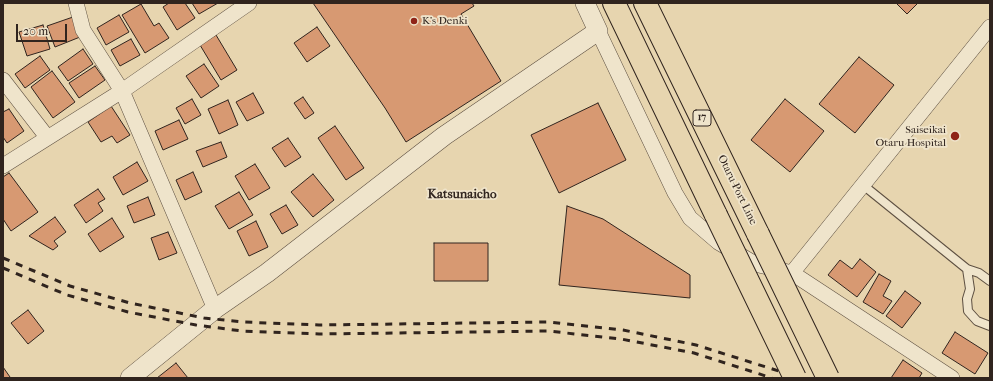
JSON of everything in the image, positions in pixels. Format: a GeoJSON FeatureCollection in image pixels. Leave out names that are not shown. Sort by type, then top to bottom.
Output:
{"type":"FeatureCollection","features":[{"type":"Feature","properties":{"kind":"main road"},"geometry":{"type":"LineString","coordinates":[[614,3],[795,378]]}},
{"type":"Feature","properties":{"kind":"main road","name":"Otaru-Port Line"},"geometry":{"type":"LineString","coordinates":[[645,3],[828,378]]}},
{"type":"Feature","properties":{"kind":"street"},"geometry":{"type":"LineString","coordinates":[[3,166],[122,91],[248,3]]}},
{"type":"Feature","properties":{"kind":"street"},"geometry":{"type":"LineString","coordinates":[[584,3],[675,193],[690,218],[718,242],[755,264],[792,273],[952,378]]}},
{"type":"Feature","properties":{"kind":"street"},"geometry":{"type":"LineString","coordinates":[[77,5],[83,30],[122,91],[215,309]]}},
{"type":"Feature","properties":{"kind":"street"},"geometry":{"type":"LineString","coordinates":[[792,273],[990,27]]}},
{"type":"Feature","properties":{"kind":"street"},"geometry":{"type":"LineString","coordinates":[[130,378],[215,309],[267,273],[444,136],[598,31]]}},
{"type":"Feature","properties":{"kind":"street"},"geometry":{"type":"LineString","coordinates":[[3,80],[47,137]]}},
{"type":"Feature","properties":{"kind":"lane"},"geometry":{"type":"LineString","coordinates":[[863,185],[967,269],[979,273],[990,281]]}},
{"type":"Feature","properties":{"kind":"lane"},"geometry":{"type":"LineString","coordinates":[[967,269],[970,289],[967,299],[968,311],[977,321],[990,326]]}},
{"type":"Feature","properties":{"kind":"building"},"geometry":{"type":"Polygon","coordinates":[[[169,3],[185,3],[195,18],[177,30],[163,7],[169,3]]]}},
{"type":"Feature","properties":{"kind":"building"},"geometry":{"type":"Polygon","coordinates":[[[192,3],[218,3],[199,14],[192,3]]]}},
{"type":"Feature","properties":{"kind":"building"},"geometry":{"type":"Polygon","coordinates":[[[313,3],[472,3],[474,6],[461,14],[501,81],[406,142],[385,108],[313,3]]]}},
{"type":"Feature","properties":{"kind":"building"},"geometry":{"type":"Polygon","coordinates":[[[896,3],[918,3],[907,14],[896,3]]]}},
{"type":"Feature","properties":{"kind":"building"},"geometry":{"type":"Polygon","coordinates":[[[141,4],[154,26],[159,23],[169,38],[145,53],[122,15],[141,4]]]}},
{"type":"Feature","properties":{"kind":"building"},"geometry":{"type":"Polygon","coordinates":[[[119,15],[129,32],[106,45],[97,28],[119,15]]]}},
{"type":"Feature","properties":{"kind":"building"},"geometry":{"type":"Polygon","coordinates":[[[73,17],[80,37],[55,47],[47,26],[73,17]]]}},
{"type":"Feature","properties":{"kind":"building"},"geometry":{"type":"Polygon","coordinates":[[[43,25],[50,49],[27,56],[19,32],[43,25]]]}},
{"type":"Feature","properties":{"kind":"building"},"geometry":{"type":"Polygon","coordinates":[[[317,27],[330,46],[307,62],[294,43],[317,27]]]}},
{"type":"Feature","properties":{"kind":"building"},"geometry":{"type":"Polygon","coordinates":[[[216,35],[237,70],[221,80],[200,45],[216,35]]]}},
{"type":"Feature","properties":{"kind":"building"},"geometry":{"type":"Polygon","coordinates":[[[131,39],[140,55],[120,66],[111,50],[131,39]]]}},
{"type":"Feature","properties":{"kind":"building"},"geometry":{"type":"Polygon","coordinates":[[[83,49],[93,64],[68,81],[58,67],[83,49]]]}},
{"type":"Feature","properties":{"kind":"building"},"geometry":{"type":"Polygon","coordinates":[[[40,56],[50,70],[25,88],[15,74],[40,56]]]}},
{"type":"Feature","properties":{"kind":"building"},"geometry":{"type":"Polygon","coordinates":[[[859,57],[894,85],[855,133],[819,104],[859,57]]]}},
{"type":"Feature","properties":{"kind":"building"},"geometry":{"type":"Polygon","coordinates":[[[204,64],[219,86],[201,98],[186,76],[204,64]]]}},
{"type":"Feature","properties":{"kind":"building"},"geometry":{"type":"Polygon","coordinates":[[[95,66],[105,80],[79,98],[69,83],[95,66]]]}},
{"type":"Feature","properties":{"kind":"building"},"geometry":{"type":"Polygon","coordinates":[[[52,71],[75,102],[53,118],[31,87],[52,71]]]}},
{"type":"Feature","properties":{"kind":"building"},"geometry":{"type":"Polygon","coordinates":[[[253,93],[264,113],[247,121],[236,102],[253,93]]]}},
{"type":"Feature","properties":{"kind":"building"},"geometry":{"type":"Polygon","coordinates":[[[303,97],[314,113],[305,119],[294,103],[303,97]]]}},
{"type":"Feature","properties":{"kind":"building"},"geometry":{"type":"Polygon","coordinates":[[[192,99],[201,115],[185,124],[176,108],[192,99]]]}},
{"type":"Feature","properties":{"kind":"building"},"geometry":{"type":"Polygon","coordinates":[[[785,99],[824,131],[790,172],[751,140],[785,99]]]}},
{"type":"Feature","properties":{"kind":"building"},"geometry":{"type":"Polygon","coordinates":[[[228,100],[238,125],[219,134],[208,109],[228,100]]]}},
{"type":"Feature","properties":{"kind":"building"},"geometry":{"type":"Polygon","coordinates":[[[598,103],[626,160],[559,193],[531,135],[598,103]]]}},
{"type":"Feature","properties":{"kind":"building"},"geometry":{"type":"Polygon","coordinates":[[[111,106],[130,135],[117,143],[112,136],[101,142],[88,122],[111,106]]]}},
{"type":"Feature","properties":{"kind":"building"},"geometry":{"type":"Polygon","coordinates":[[[9,109],[24,131],[7,143],[3,137],[3,112],[9,109]]]}},
{"type":"Feature","properties":{"kind":"building"},"geometry":{"type":"Polygon","coordinates":[[[179,120],[188,139],[163,150],[155,131],[179,120]]]}},
{"type":"Feature","properties":{"kind":"building"},"geometry":{"type":"Polygon","coordinates":[[[335,126],[364,168],[346,180],[318,138],[335,126]]]}},
{"type":"Feature","properties":{"kind":"building"},"geometry":{"type":"Polygon","coordinates":[[[288,138],[301,157],[285,167],[272,148],[288,138]]]}},
{"type":"Feature","properties":{"kind":"building"},"geometry":{"type":"Polygon","coordinates":[[[221,142],[227,157],[203,167],[196,151],[221,142]]]}},
{"type":"Feature","properties":{"kind":"building"},"geometry":{"type":"Polygon","coordinates":[[[137,162],[148,181],[123,195],[113,177],[137,162]]]}},
{"type":"Feature","properties":{"kind":"building"},"geometry":{"type":"Polygon","coordinates":[[[255,164],[270,188],[249,200],[235,176],[255,164]]]}},
{"type":"Feature","properties":{"kind":"building"},"geometry":{"type":"Polygon","coordinates":[[[193,172],[202,192],[185,200],[176,180],[193,172]]]}},
{"type":"Feature","properties":{"kind":"building"},"geometry":{"type":"Polygon","coordinates":[[[9,173],[38,212],[11,231],[3,219],[3,177],[9,173]]]}},
{"type":"Feature","properties":{"kind":"building"},"geometry":{"type":"Polygon","coordinates":[[[313,174],[334,200],[313,217],[291,192],[313,174]]]}},
{"type":"Feature","properties":{"kind":"building"},"geometry":{"type":"Polygon","coordinates":[[[98,189],[105,199],[98,203],[103,211],[86,223],[74,205],[98,189]]]}},
{"type":"Feature","properties":{"kind":"building"},"geometry":{"type":"Polygon","coordinates":[[[239,192],[253,215],[229,229],[215,206],[239,192]]]}},
{"type":"Feature","properties":{"kind":"building"},"geometry":{"type":"Polygon","coordinates":[[[148,197],[155,215],[134,223],[127,206],[148,197]]]}},
{"type":"Feature","properties":{"kind":"building"},"geometry":{"type":"Polygon","coordinates":[[[286,205],[298,225],[282,234],[270,214],[286,205]]]}},
{"type":"Feature","properties":{"kind":"building"},"geometry":{"type":"Polygon","coordinates":[[[567,206],[603,219],[690,275],[690,298],[559,285],[567,206]]]}},
{"type":"Feature","properties":{"kind":"building"},"geometry":{"type":"Polygon","coordinates":[[[55,217],[66,232],[54,241],[58,246],[53,250],[29,236],[55,217]]]}},
{"type":"Feature","properties":{"kind":"building"},"geometry":{"type":"Polygon","coordinates":[[[112,218],[124,237],[100,252],[88,234],[112,218]]]}},
{"type":"Feature","properties":{"kind":"building"},"geometry":{"type":"Polygon","coordinates":[[[256,221],[268,247],[249,256],[237,231],[256,221]]]}},
{"type":"Feature","properties":{"kind":"building"},"geometry":{"type":"Polygon","coordinates":[[[168,232],[177,253],[159,260],[151,238],[168,232]]]}},
{"type":"Feature","properties":{"kind":"building"},"geometry":{"type":"Polygon","coordinates":[[[434,243],[488,243],[488,281],[434,281],[434,243]]]}},
{"type":"Feature","properties":{"kind":"building"},"geometry":{"type":"Polygon","coordinates":[[[860,259],[876,272],[857,297],[828,275],[840,260],[852,269],[860,259]]]}},
{"type":"Feature","properties":{"kind":"building"},"geometry":{"type":"Polygon","coordinates":[[[879,274],[891,281],[883,296],[892,301],[883,314],[863,302],[879,274]]]}},
{"type":"Feature","properties":{"kind":"building"},"geometry":{"type":"Polygon","coordinates":[[[905,291],[921,303],[902,328],[886,316],[905,291]]]}},
{"type":"Feature","properties":{"kind":"building"},"geometry":{"type":"Polygon","coordinates":[[[28,310],[44,331],[28,344],[11,323],[28,310]]]}},
{"type":"Feature","properties":{"kind":"building"},"geometry":{"type":"Polygon","coordinates":[[[955,332],[988,353],[975,374],[942,353],[955,332]]]}},
{"type":"Feature","properties":{"kind":"building"},"geometry":{"type":"Polygon","coordinates":[[[903,360],[922,373],[919,378],[891,378],[903,360]]]}},
{"type":"Feature","properties":{"kind":"building"},"geometry":{"type":"Polygon","coordinates":[[[176,363],[188,378],[157,378],[176,363]]]}},
{"type":"Feature","properties":{"kind":"building"},"geometry":{"type":"Polygon","coordinates":[[[3,367],[10,377],[9,378],[3,378],[3,367]]]}},
{"type":"Feature","properties":{"kind":"railway"},"geometry":{"type":"LineString","coordinates":[[3,258],[70,286],[130,303],[204,318],[243,322],[319,325],[548,322],[623,330],[696,345],[801,378]]}},
{"type":"Feature","properties":{"kind":"railway"},"geometry":{"type":"LineString","coordinates":[[3,268],[67,295],[128,312],[196,325],[242,331],[319,334],[548,331],[621,339],[694,353],[772,378]]}},
{"type":"Feature","properties":{"kind":"place","name":"K's Denki"},"geometry":{"type":"Point","coordinates":[414,21]}},
{"type":"Feature","properties":{"kind":"place","name":"Saiseikai Otaru Hospital"},"geometry":{"type":"Point","coordinates":[955,136]}},
{"type":"Feature","properties":{"kind":"district","name":"Katsunaicho"},"geometry":{"type":"Point","coordinates":[462,195]}}]}
